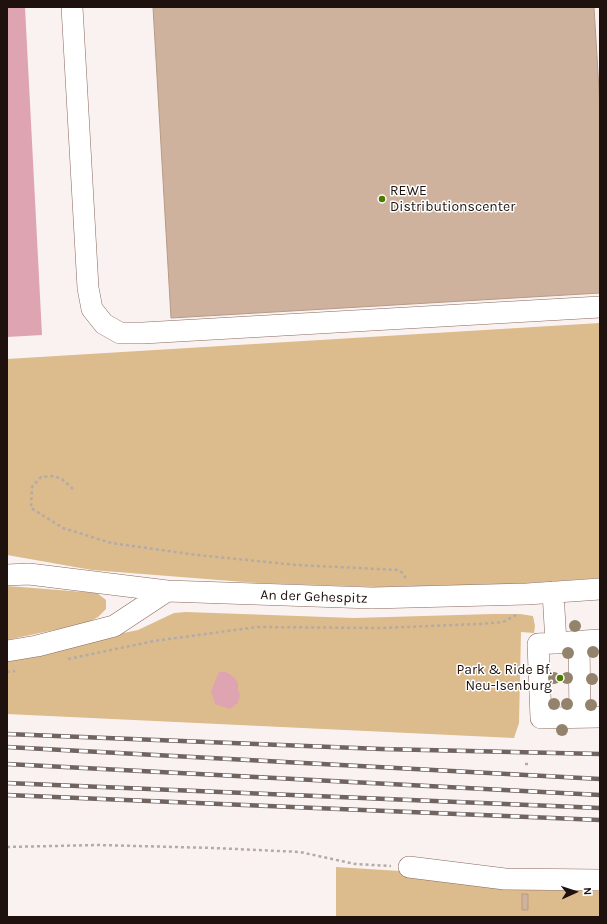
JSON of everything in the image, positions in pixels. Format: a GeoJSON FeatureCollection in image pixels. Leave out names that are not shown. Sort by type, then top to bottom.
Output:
{"type":"FeatureCollection","features":[{"type":"Feature","properties":{"kind":"street"},"geometry":{"type":"LineString","coordinates":[[72,7],[88,288],[92,309],[104,324],[120,333],[143,333],[600,307]]}},
{"type":"Feature","properties":{"kind":"street","name":"An der Gehespitz"},"geometry":{"type":"LineString","coordinates":[[7,566],[28,574]]}},
{"type":"Feature","properties":{"kind":"street","name":"An der Gehespitz"},"geometry":{"type":"LineString","coordinates":[[7,575],[28,574],[168,591],[372,598],[527,594],[600,589]]}},
{"type":"Feature","properties":{"kind":"street"},"geometry":{"type":"LineString","coordinates":[[7,651],[37,646],[114,626],[168,591]]}},
{"type":"Feature","properties":{"kind":"street"},"geometry":{"type":"LineString","coordinates":[[558,591],[567,642],[590,717],[541,718],[538,644],[567,642],[600,640]]}},
{"type":"Feature","properties":{"kind":"street"},"geometry":{"type":"LineString","coordinates":[[409,867],[505,879],[600,880]]}},
{"type":"Feature","properties":{"kind":"path"},"geometry":{"type":"LineString","coordinates":[[73,489],[63,480],[54,476],[41,477],[32,487],[31,508],[63,528],[111,543],[197,555],[297,565],[398,570],[406,577],[407,582]]}},
{"type":"Feature","properties":{"kind":"path"},"geometry":{"type":"LineString","coordinates":[[62,661],[154,641],[257,626],[382,628],[503,622],[528,609],[527,594]]}},
{"type":"Feature","properties":{"kind":"path"},"geometry":{"type":"LineString","coordinates":[[7,672],[21,670]]}},
{"type":"Feature","properties":{"kind":"path"},"geometry":{"type":"LineString","coordinates":[[525,764],[530,764]]}},
{"type":"Feature","properties":{"kind":"path"},"geometry":{"type":"LineString","coordinates":[[7,847],[98,845],[245,849],[300,852],[355,864],[409,867]]}},
{"type":"Feature","properties":{"kind":"shaded area"},"geometry":{"type":"Polygon","coordinates":[[[7,7],[25,7],[42,335],[7,337],[7,7]]]}},
{"type":"Feature","properties":{"kind":"shaded area"},"geometry":{"type":"Polygon","coordinates":[[[600,323],[600,578],[511,584],[377,587],[257,583],[92,570],[7,555],[7,359],[600,323]]]}},
{"type":"Feature","properties":{"kind":"shaded area"},"geometry":{"type":"Polygon","coordinates":[[[7,586],[97,593],[106,600],[106,609],[98,617],[87,623],[7,640],[7,586]]]}},
{"type":"Feature","properties":{"kind":"shaded area"},"geometry":{"type":"Polygon","coordinates":[[[186,612],[354,618],[493,614],[520,614],[533,616],[535,626],[534,633],[521,632],[519,723],[514,738],[7,714],[7,657],[138,630],[174,613],[186,612]]]}},
{"type":"Feature","properties":{"kind":"shaded area"},"geometry":{"type":"Polygon","coordinates":[[[219,672],[226,672],[234,677],[238,683],[240,695],[238,703],[230,709],[215,704],[211,691],[219,672]]]}},
{"type":"Feature","properties":{"kind":"shaded area"},"geometry":{"type":"Polygon","coordinates":[[[336,867],[432,873],[537,890],[600,891],[600,917],[336,917],[336,867]]]}},
{"type":"Feature","properties":{"kind":"building","name":"REWE Distributionscenter"},"geometry":{"type":"Polygon","coordinates":[[[153,7],[594,7],[600,106],[600,293],[171,318],[153,7]]]}},
{"type":"Feature","properties":{"kind":"building"},"geometry":{"type":"Polygon","coordinates":[[[522,894],[528,894],[528,910],[522,910],[522,894]]]}},
{"type":"Feature","properties":{"kind":"railway"},"geometry":{"type":"LineString","coordinates":[[7,734],[381,749],[600,754]]}},
{"type":"Feature","properties":{"kind":"railway"},"geometry":{"type":"LineString","coordinates":[[7,747],[600,779]]}},
{"type":"Feature","properties":{"kind":"railway"},"geometry":{"type":"LineString","coordinates":[[7,764],[600,795]]}},
{"type":"Feature","properties":{"kind":"railway"},"geometry":{"type":"LineString","coordinates":[[7,783],[600,808]]}},
{"type":"Feature","properties":{"kind":"railway"},"geometry":{"type":"LineString","coordinates":[[7,795],[600,820]]}},
{"type":"Feature","properties":{"kind":"place","name":"REWE Distributionscenter"},"geometry":{"type":"Point","coordinates":[382,199]}},
{"type":"Feature","properties":{"kind":"place","name":"Park & Ride Bf. Neu-Isenburg"},"geometry":{"type":"Point","coordinates":[560,678]}}]}
